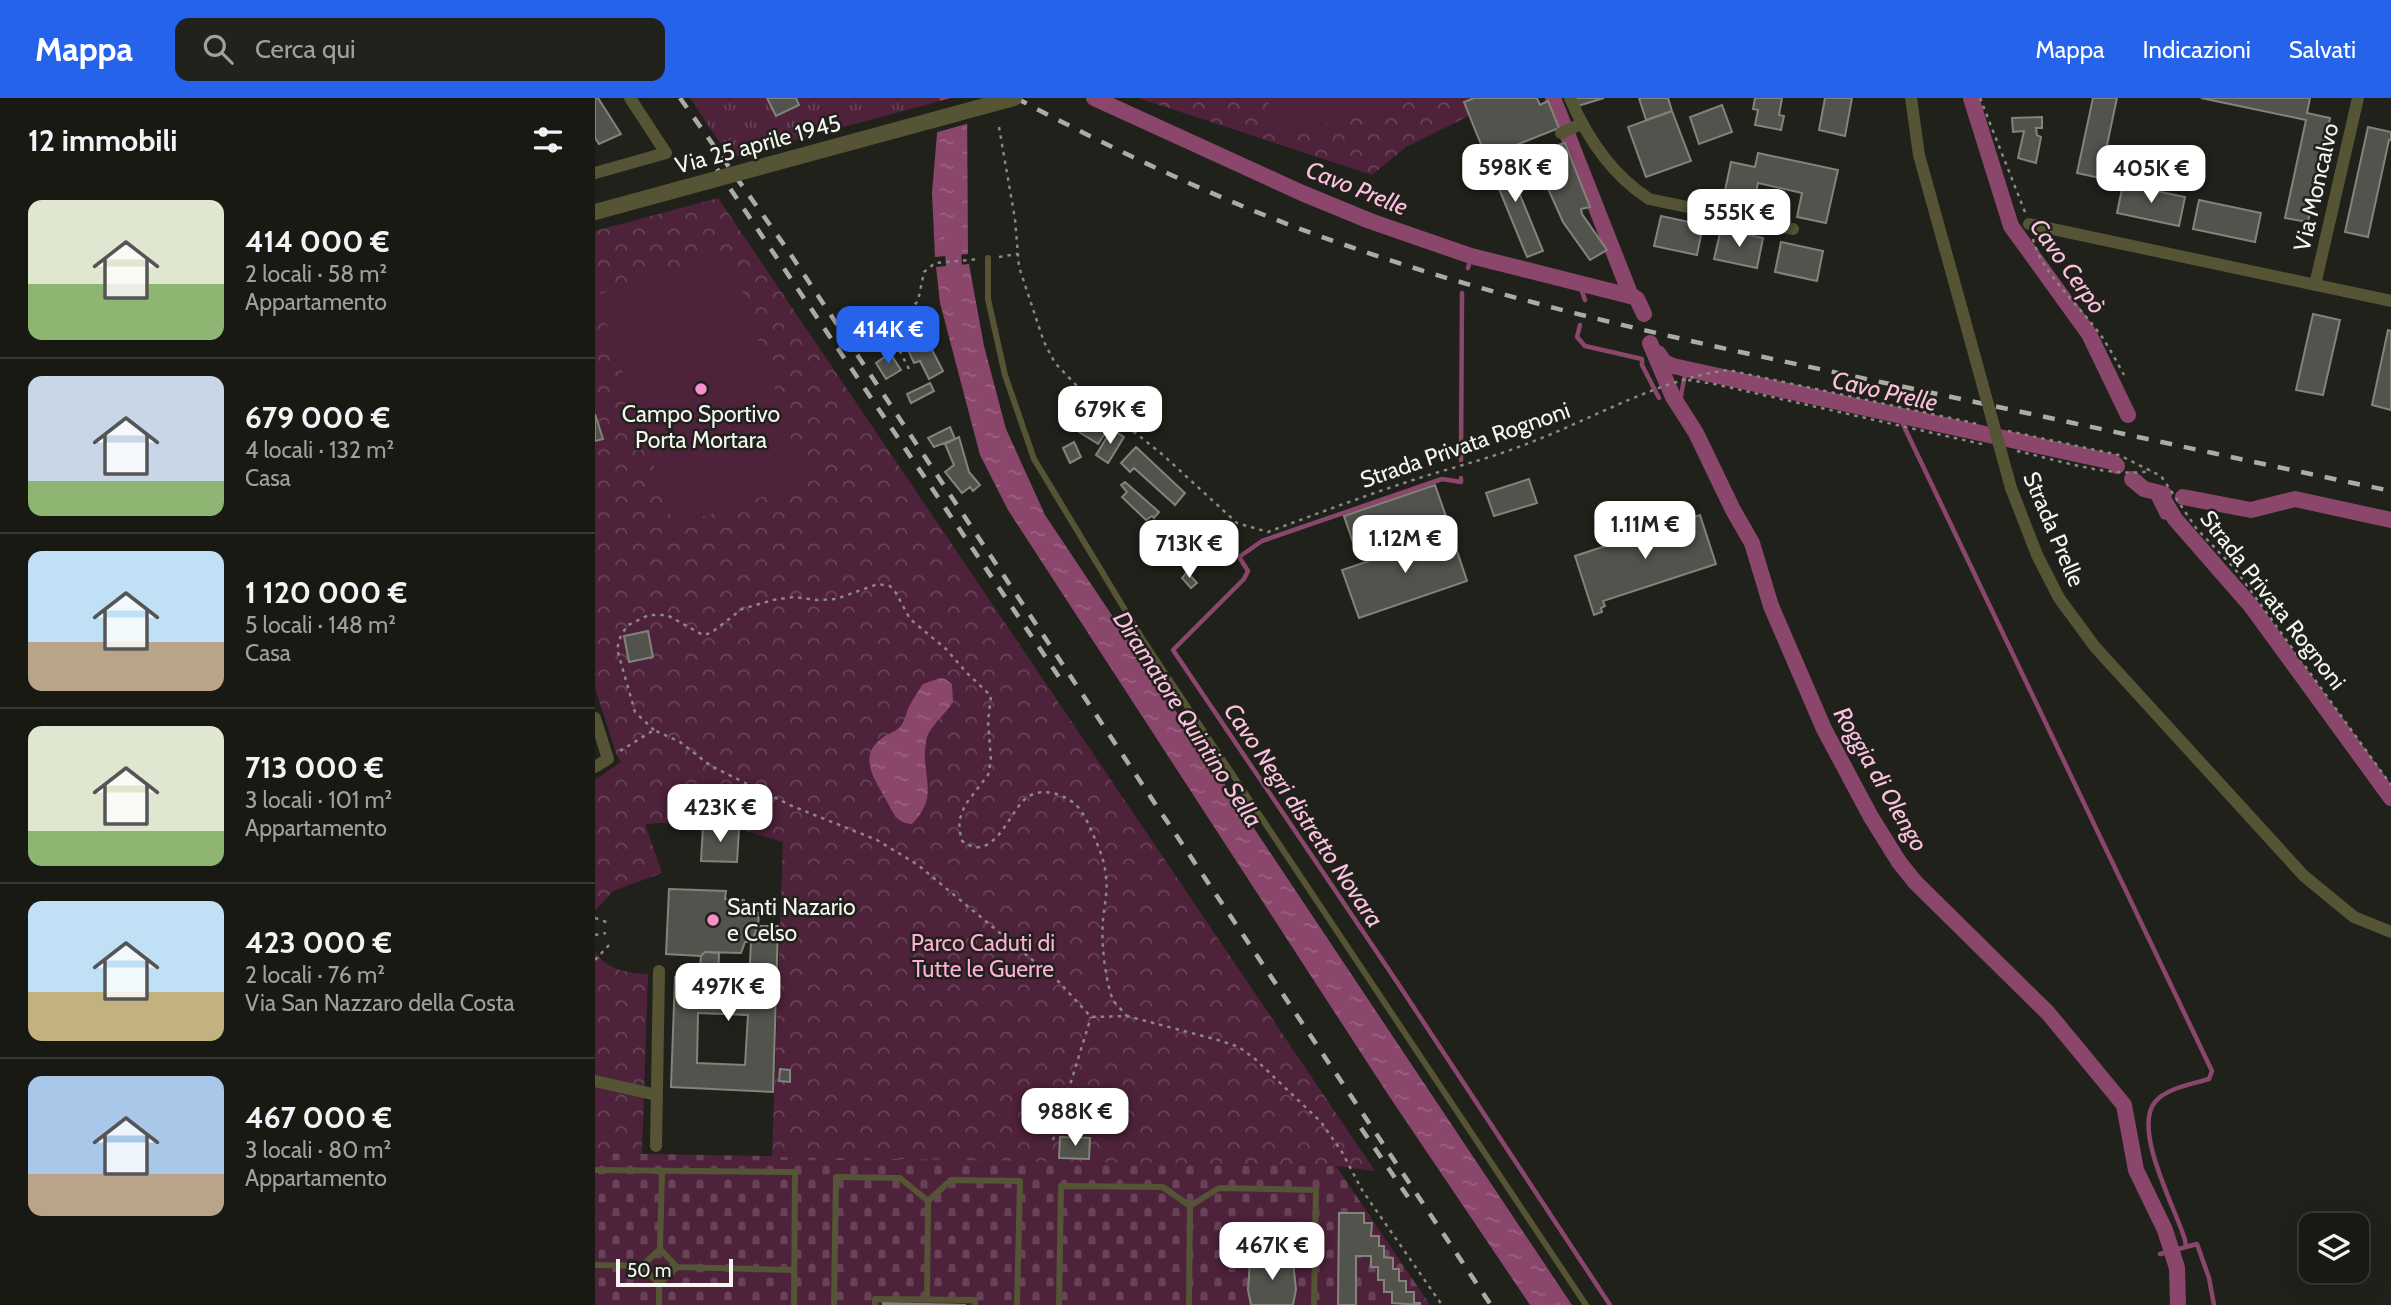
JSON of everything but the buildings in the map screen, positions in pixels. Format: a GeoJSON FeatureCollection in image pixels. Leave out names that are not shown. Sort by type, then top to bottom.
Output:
{"type":"FeatureCollection","features":[{"type":"Feature","properties":{"kind":"street"},"geometry":{"type":"LineString","coordinates":[[595,173],[666,153],[630,98]]}},
{"type":"Feature","properties":{"kind":"street","name":"Via 25 aprile 1945"},"geometry":{"type":"LineString","coordinates":[[595,212],[1014,98]]}},
{"type":"Feature","properties":{"kind":"street"},"geometry":{"type":"LineString","coordinates":[[1570,98],[1571,128],[1607,161],[1630,187],[1649,199],[1793,229]]}},
{"type":"Feature","properties":{"kind":"street","name":"Strada Prelle"},"geometry":{"type":"LineString","coordinates":[[1911,98],[1919,155],[2011,488],[2037,555],[2059,598],[2095,646],[2304,876],[2354,917],[2391,932]]}},
{"type":"Feature","properties":{"kind":"street","name":"Via Moncalvo"},"geometry":{"type":"LineString","coordinates":[[2315,285],[2358,98]]}},
{"type":"Feature","properties":{"kind":"street"},"geometry":{"type":"LineString","coordinates":[[2029,224],[2391,301]]}},
{"type":"Feature","properties":{"kind":"street"},"geometry":{"type":"LineString","coordinates":[[595,718],[608,759],[595,767]]}},
{"type":"Feature","properties":{"kind":"street"},"geometry":{"type":"LineString","coordinates":[[656,1146],[659,971]]}},
{"type":"Feature","properties":{"kind":"street"},"geometry":{"type":"LineString","coordinates":[[595,1081],[657,1095]]}},
{"type":"Feature","properties":{"kind":"lane"},"geometry":{"type":"LineString","coordinates":[[988,258],[988,299],[1005,375],[1034,459],[1145,643],[1585,1305]]}},
{"type":"Feature","properties":{"kind":"lane"},"geometry":{"type":"LineString","coordinates":[[595,1170],[795,1172],[794,1305]]}},
{"type":"Feature","properties":{"kind":"lane"},"geometry":{"type":"LineString","coordinates":[[662,1171],[660,1249],[677,1267]]}},
{"type":"Feature","properties":{"kind":"lane"},"geometry":{"type":"LineString","coordinates":[[834,1305],[836,1177],[900,1178],[928,1201]]}},
{"type":"Feature","properties":{"kind":"lane"},"geometry":{"type":"LineString","coordinates":[[927,1299],[928,1201],[951,1180],[1020,1181],[1017,1305]]}},
{"type":"Feature","properties":{"kind":"lane"},"geometry":{"type":"LineString","coordinates":[[1059,1305],[1061,1186],[1163,1187],[1190,1206]]}},
{"type":"Feature","properties":{"kind":"lane"},"geometry":{"type":"LineString","coordinates":[[1190,1206],[1219,1188],[1316,1190],[1314,1305]]}},
{"type":"Feature","properties":{"kind":"lane"},"geometry":{"type":"LineString","coordinates":[[1189,1305],[1190,1206]]}},
{"type":"Feature","properties":{"kind":"lane"},"geometry":{"type":"LineString","coordinates":[[595,1265],[642,1266],[660,1249]]}},
{"type":"Feature","properties":{"kind":"lane"},"geometry":{"type":"LineString","coordinates":[[642,1266],[659,1284],[659,1305]]}},
{"type":"Feature","properties":{"kind":"lane"},"geometry":{"type":"LineString","coordinates":[[659,1284],[677,1267],[794,1270]]}},
{"type":"Feature","properties":{"kind":"lane"},"geometry":{"type":"LineString","coordinates":[[875,1305],[875,1299],[975,1300],[975,1305]]}},
{"type":"Feature","properties":{"kind":"path"},"geometry":{"type":"LineString","coordinates":[[1980,98],[2029,224],[2035,250],[2102,337],[2124,375]]}},
{"type":"Feature","properties":{"kind":"path","name":"Strada Privata Rognoni"},"geometry":{"type":"LineString","coordinates":[[999,127],[1015,219],[1019,267],[1044,342],[1055,363],[1077,386],[1154,447],[1237,523],[1268,532],[1387,489],[1525,445],[1675,382],[1728,370],[1984,426]]}},
{"type":"Feature","properties":{"kind":"path"},"geometry":{"type":"LineString","coordinates":[[909,369],[893,338],[895,326],[918,301],[924,272],[935,263],[969,260]]}},
{"type":"Feature","properties":{"kind":"path"},"geometry":{"type":"LineString","coordinates":[[1685,379],[1988,445]]}},
{"type":"Feature","properties":{"kind":"path","name":"Strada Privata Rognoni"},"geometry":{"type":"LineString","coordinates":[[1997,428],[2119,454],[2161,476],[2196,528],[2235,569],[2391,785]]}},
{"type":"Feature","properties":{"kind":"path"},"geometry":{"type":"LineString","coordinates":[[2014,451],[2117,472],[2153,470]]}},
{"type":"Feature","properties":{"kind":"path"},"geometry":{"type":"LineString","coordinates":[[1127,1016],[1114,1001],[1108,978],[1103,935],[1107,880],[1104,858],[1078,807],[1057,793],[1038,792],[1024,800],[1010,822],[992,842],[978,848],[961,840],[959,821],[965,805],[988,775],[991,760],[988,721],[991,696],[946,649],[910,619],[890,586],[878,584],[836,600],[794,597],[773,600],[741,609],[711,633],[703,635],[667,615],[649,615],[628,625],[621,635],[617,649],[635,712],[654,730],[680,742],[711,766],[792,806],[877,840],[918,865],[1059,982],[1091,1017],[1127,1016],[1218,1040],[1247,1053],[1321,1122],[1342,1152],[1350,1170],[1442,1305]]}},
{"type":"Feature","properties":{"kind":"path"},"geometry":{"type":"LineString","coordinates":[[608,759],[654,730]]}},
{"type":"Feature","properties":{"kind":"path"},"geometry":{"type":"LineString","coordinates":[[595,918],[609,923]]}},
{"type":"Feature","properties":{"kind":"path"},"geometry":{"type":"LineString","coordinates":[[595,935],[606,933]]}},
{"type":"Feature","properties":{"kind":"path"},"geometry":{"type":"LineString","coordinates":[[595,960],[611,943]]}},
{"type":"Feature","properties":{"kind":"path"},"geometry":{"type":"LineString","coordinates":[[1053,1140],[1091,1017]]}},
{"type":"Feature","properties":{"kind":"green space"},"geometry":{"type":"Polygon","coordinates":[[[690,98],[940,98],[940,101],[730,158],[690,98]]]}},
{"type":"Feature","properties":{"kind":"green space"},"geometry":{"type":"Polygon","coordinates":[[[1138,98],[1474,98],[1464,102],[1469,116],[1406,147],[1372,175],[1138,98]]]}},
{"type":"Feature","properties":{"kind":"green space"},"geometry":{"type":"Polygon","coordinates":[[[1267,98],[1418,98],[1278,137],[1267,98]]]}},
{"type":"Feature","properties":{"kind":"green space","name":"Parco Caduti di Tutte le Guerre"},"geometry":{"type":"Polygon","coordinates":[[[718,198],[1375,1171],[1336,1166],[772,1157],[783,842],[739,829],[645,824],[662,873],[613,891],[595,911],[595,780],[621,762],[595,688],[595,231],[718,198]]]}},
{"type":"Feature","properties":{"kind":"green space","name":"Campo Sportivo Porta Mortara"},"geometry":{"type":"Polygon","coordinates":[[[728,251],[806,482],[674,526],[597,295],[728,251]]]}},
{"type":"Feature","properties":{"kind":"green space"},"geometry":{"type":"Polygon","coordinates":[[[595,952],[606,963],[618,969],[648,974],[642,1154],[595,1153],[595,952]]]}},
{"type":"Feature","properties":{"kind":"green space"},"geometry":{"type":"Polygon","coordinates":[[[595,1153],[1336,1166],[1430,1305],[595,1305],[595,1153]]]}},
{"type":"Feature","properties":{"kind":"water"},"geometry":{"type":"Polygon","coordinates":[[[940,98],[967,98],[968,254],[935,257],[932,193],[940,98]]]}},
{"type":"Feature","properties":{"kind":"water"},"geometry":{"type":"Polygon","coordinates":[[[969,264],[984,346],[1006,429],[1045,515],[1572,1305],[1530,1305],[1389,1096],[1008,510],[980,455],[940,303],[936,267],[969,264]]]}},
{"type":"Feature","properties":{"kind":"water"},"geometry":{"type":"Polygon","coordinates":[[[940,678],[952,684],[953,702],[927,737],[926,804],[912,824],[902,822],[877,784],[869,760],[875,745],[900,727],[923,684],[940,678]]]}},
{"type":"Feature","properties":{"kind":"pier"},"geometry":{"type":"Polygon","coordinates":[[[951,98],[970,98],[970,123],[934,133],[936,102],[951,98]]]}},
{"type":"Feature","properties":{"kind":"waterway","name":"Cavo Prelle"},"geometry":{"type":"LineString","coordinates":[[1094,98],[1302,193],[1370,221],[1471,256],[1634,297],[1644,314]]}},
{"type":"Feature","properties":{"kind":"waterway","name":"Roggia di Olengo"},"geometry":{"type":"LineString","coordinates":[[1553,98],[1629,291]]}},
{"type":"Feature","properties":{"kind":"waterway","name":"Cavo Cerpò"},"geometry":{"type":"LineString","coordinates":[[1971,98],[2011,226],[2089,334],[2128,415]]}},
{"type":"Feature","properties":{"kind":"waterway","name":"Diramatore Quintino Sella"},"geometry":{"type":"LineString","coordinates":[[952,233],[955,284]]}},
{"type":"Feature","properties":{"kind":"waterway","name":"Cavo Negri distretto Novara"},"geometry":{"type":"LineString","coordinates":[[1468,268],[1471,256]]}},
{"type":"Feature","properties":{"kind":"waterway"},"geometry":{"type":"LineString","coordinates":[[1580,285],[1585,300]]}},
{"type":"Feature","properties":{"kind":"waterway","name":"Cavo Negri distretto Novara"},"geometry":{"type":"LineString","coordinates":[[1461,460],[1462,293]]}},
{"type":"Feature","properties":{"kind":"waterway"},"geometry":{"type":"LineString","coordinates":[[1580,325],[1577,337],[1585,346],[1642,359],[1642,365],[1659,398]]}},
{"type":"Feature","properties":{"kind":"waterway","name":"Roggia di Olengo"},"geometry":{"type":"LineString","coordinates":[[1650,343],[1673,397],[1696,433],[1752,543],[1771,606],[1824,729],[1871,817],[1915,882],[2048,1013],[2124,1105],[2136,1170],[2165,1230],[2177,1268],[2178,1305]]}},
{"type":"Feature","properties":{"kind":"waterway","name":"Cavo Prelle"},"geometry":{"type":"LineString","coordinates":[[1658,353],[1664,362],[1673,366],[2113,462],[2117,466]]}},
{"type":"Feature","properties":{"kind":"waterway"},"geometry":{"type":"LineString","coordinates":[[1679,406],[1686,369]]}},
{"type":"Feature","properties":{"kind":"waterway"},"geometry":{"type":"LineString","coordinates":[[1899,416],[2212,1071],[2209,1079],[2180,1087],[2160,1097],[2149,1115],[2152,1150],[2186,1247],[2160,1254]]}},
{"type":"Feature","properties":{"kind":"waterway","name":"Cavo Negri distretto Novara"},"geometry":{"type":"LineString","coordinates":[[1461,478],[1461,482],[1442,479],[1262,541],[1239,557],[1248,571],[1244,579],[1173,650],[1610,1305]]}},
{"type":"Feature","properties":{"kind":"waterway","name":"Cavo Prelle"},"geometry":{"type":"LineString","coordinates":[[2132,479],[2144,489],[2164,494]]}},
{"type":"Feature","properties":{"kind":"waterway"},"geometry":{"type":"LineString","coordinates":[[2150,491],[2163,517],[2175,519]]}},
{"type":"Feature","properties":{"kind":"waterway","name":"Cavo Prelle"},"geometry":{"type":"LineString","coordinates":[[2183,497],[2251,510],[2295,499],[2391,520]]}},
{"type":"Feature","properties":{"kind":"waterway"},"geometry":{"type":"LineString","coordinates":[[2165,502],[2175,519],[2251,606],[2391,798]]}},
{"type":"Feature","properties":{"kind":"waterway"},"geometry":{"type":"LineString","coordinates":[[2186,1247],[2197,1244],[2209,1278],[2214,1305]]}},
{"type":"Feature","properties":{"kind":"railway"},"geometry":{"type":"LineString","coordinates":[[680,98],[787,249],[1491,1305]]}},
{"type":"Feature","properties":{"kind":"railway"},"geometry":{"type":"LineString","coordinates":[[1016,98],[1137,159],[1260,213],[1345,245],[1479,287],[1683,339],[2391,491]]}},
{"type":"Feature","properties":{"kind":"railway"},"geometry":{"type":"LineString","coordinates":[[717,169],[1059,677]]}},
{"type":"Feature","properties":{"kind":"railway"},"geometry":{"type":"LineString","coordinates":[[1361,1128],[1408,1197]]}},
{"type":"Feature","properties":{"kind":"place","name":"Campo Sportivo Porta Mortara"},"geometry":{"type":"Point","coordinates":[701,389]}},
{"type":"Feature","properties":{"kind":"place","name":"Santi Nazario e Celso"},"geometry":{"type":"Point","coordinates":[713,920]}}]}
